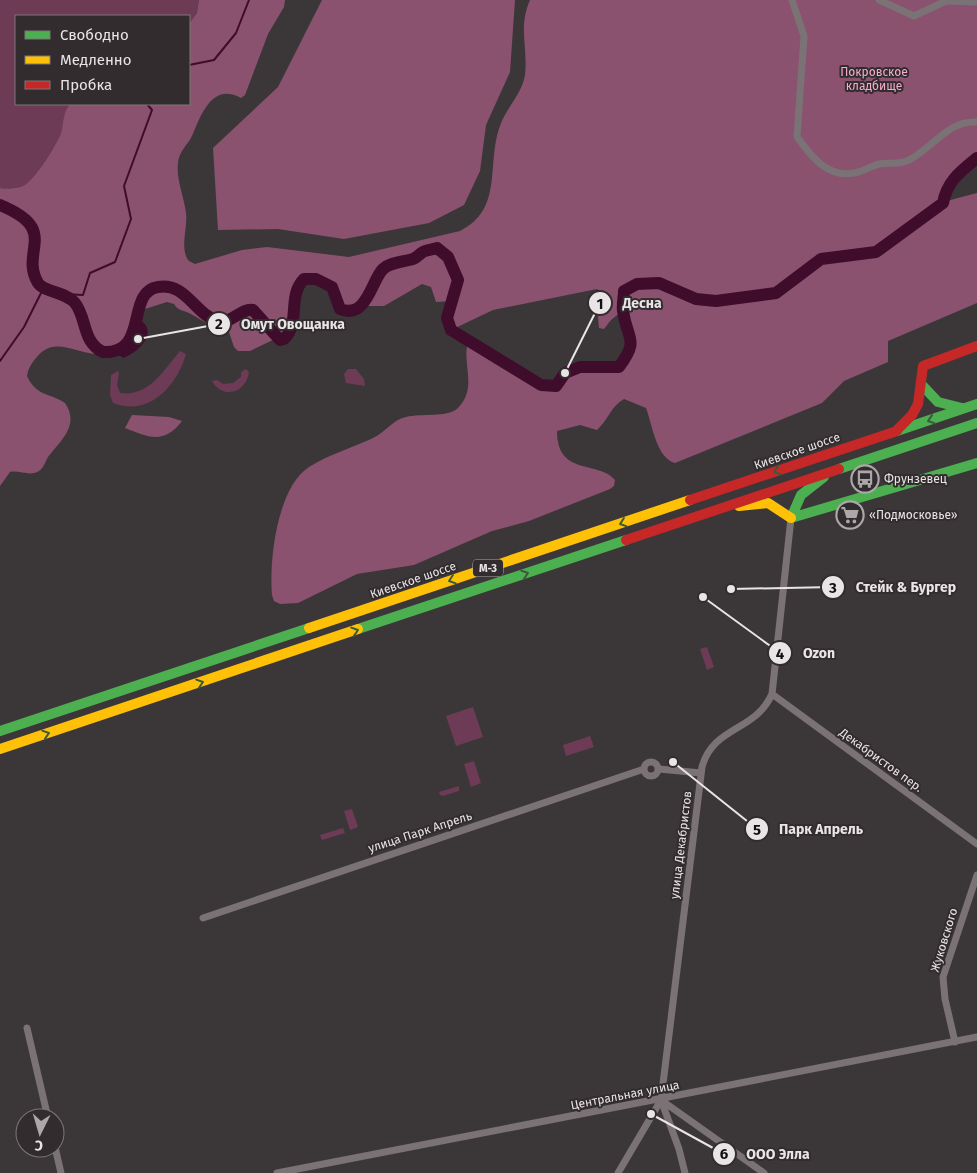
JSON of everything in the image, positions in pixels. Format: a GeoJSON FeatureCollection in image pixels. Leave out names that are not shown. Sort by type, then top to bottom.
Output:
{"type":"FeatureCollection","features":[{"type":"Feature","properties":{"kind":"main road"},"geometry":{"type":"LineString","coordinates":[[896,431],[915,411],[920,396],[920,371],[926,364],[977,346]]}},
{"type":"Feature","properties":{"kind":"main road"},"geometry":{"type":"LineString","coordinates":[[921,383],[929,396],[942,404],[972,406]]}},
{"type":"Feature","properties":{"kind":"main road","name":"Киевское шоссе"},"geometry":{"type":"LineString","coordinates":[[0,731],[972,406]]}},
{"type":"Feature","properties":{"kind":"main road","name":"М-3"},"geometry":{"type":"LineString","coordinates":[[0,749],[977,423]]}},
{"type":"Feature","properties":{"kind":"main road"},"geometry":{"type":"LineString","coordinates":[[792,518],[977,463]]}},
{"type":"Feature","properties":{"kind":"main road"},"geometry":{"type":"LineString","coordinates":[[792,518],[796,503],[806,489],[834,470]]}},
{"type":"Feature","properties":{"kind":"main road"},"geometry":{"type":"LineString","coordinates":[[725,508],[768,503],[792,518]]}},
{"type":"Feature","properties":{"kind":"main road"},"geometry":{"type":"LineString","coordinates":[[796,503],[799,512],[806,513]]}},
{"type":"Feature","properties":{"kind":"street"},"geometry":{"type":"LineString","coordinates":[[792,0],[804,36],[797,136],[810,154],[831,172],[853,173],[880,164],[908,162],[948,129],[969,122],[977,122]]}},
{"type":"Feature","properties":{"kind":"street"},"geometry":{"type":"LineString","coordinates":[[879,0],[914,16],[946,1],[977,2]]}},
{"type":"Feature","properties":{"kind":"street","name":"улица Декабристов"},"geometry":{"type":"LineString","coordinates":[[684,1173],[680,1150],[661,1100],[701,773],[710,747],[759,715],[772,694],[792,518]]}},
{"type":"Feature","properties":{"kind":"street","name":"Декабристов пер."},"geometry":{"type":"LineString","coordinates":[[772,694],[977,844]]}},
{"type":"Feature","properties":{"kind":"street","name":"улица Парк Апрель"},"geometry":{"type":"LineString","coordinates":[[203,918],[644,769],[646,764],[652,762],[657,764],[659,769],[701,773]]}},
{"type":"Feature","properties":{"kind":"street","name":"Жуковского"},"geometry":{"type":"LineString","coordinates":[[955,1042],[945,999],[943,977],[977,875]]}},
{"type":"Feature","properties":{"kind":"street"},"geometry":{"type":"LineString","coordinates":[[27,1028],[46,1108]]}},
{"type":"Feature","properties":{"kind":"street","name":"Центральная улица"},"geometry":{"type":"LineString","coordinates":[[277,1173],[661,1100],[977,1037]]}},
{"type":"Feature","properties":{"kind":"street"},"geometry":{"type":"LineString","coordinates":[[618,1173],[661,1100],[764,1173]]}},
{"type":"Feature","properties":{"kind":"street"},"geometry":{"type":"LineString","coordinates":[[58,1158],[61,1173]]}},
{"type":"Feature","properties":{"kind":"shaded area"},"geometry":{"type":"Polygon","coordinates":[[[0,0],[199,0],[197,13],[190,23],[190,15],[15,15],[15,105],[69,105],[66,110],[59,139],[31,180],[17,188],[0,188],[0,0]]]}},
{"type":"Feature","properties":{"kind":"shaded area"},"geometry":{"type":"Polygon","coordinates":[[[137,318],[144,323],[148,334],[136,351],[123,358],[115,352],[127,342],[132,334],[137,318]]]}},
{"type":"Feature","properties":{"kind":"shaded area"},"geometry":{"type":"Polygon","coordinates":[[[180,351],[186,354],[182,366],[176,377],[160,396],[138,406],[113,403],[110,395],[111,375],[118,371],[117,385],[120,393],[139,391],[154,381],[180,351]]]}},
{"type":"Feature","properties":{"kind":"shaded area"},"geometry":{"type":"Polygon","coordinates":[[[246,369],[249,372],[244,385],[234,392],[222,391],[212,381],[217,380],[223,384],[233,383],[241,377],[241,372],[246,369]]]}},
{"type":"Feature","properties":{"kind":"shaded area"},"geometry":{"type":"Polygon","coordinates":[[[348,369],[356,369],[364,379],[365,386],[346,383],[344,374],[348,369]]]}},
{"type":"Feature","properties":{"kind":"shaded area"},"geometry":{"type":"Polygon","coordinates":[[[707,647],[714,667],[707,670],[700,649],[707,647]]]}},
{"type":"Feature","properties":{"kind":"shaded area"},"geometry":{"type":"Polygon","coordinates":[[[473,707],[483,737],[456,746],[446,716],[473,707]]]}},
{"type":"Feature","properties":{"kind":"shaded area"},"geometry":{"type":"Polygon","coordinates":[[[590,736],[594,747],[566,756],[563,745],[590,736]]]}},
{"type":"Feature","properties":{"kind":"shaded area"},"geometry":{"type":"Polygon","coordinates":[[[474,761],[481,783],[471,787],[464,764],[474,761]]]}},
{"type":"Feature","properties":{"kind":"shaded area"},"geometry":{"type":"Polygon","coordinates":[[[459,786],[459,791],[443,796],[440,795],[439,792],[459,786]]]}},
{"type":"Feature","properties":{"kind":"shaded area"},"geometry":{"type":"Polygon","coordinates":[[[352,809],[358,827],[350,830],[344,811],[352,809]]]}},
{"type":"Feature","properties":{"kind":"shaded area"},"geometry":{"type":"Polygon","coordinates":[[[343,828],[345,833],[322,840],[320,835],[343,828]]]}},
{"type":"Feature","properties":{"kind":"green space","name":"Покровское кладбище"},"geometry":{"type":"Polygon","coordinates":[[[199,0],[285,0],[284,7],[268,34],[245,95],[241,98],[231,94],[222,94],[215,97],[199,119],[192,136],[180,155],[178,175],[185,207],[185,251],[189,261],[195,264],[242,250],[267,247],[349,257],[460,231],[474,222],[483,211],[488,198],[500,126],[517,95],[525,75],[524,28],[526,10],[530,0],[977,0],[977,158],[951,182],[943,202],[977,193],[977,303],[888,341],[888,362],[844,381],[822,403],[675,463],[663,454],[659,447],[646,408],[624,399],[616,405],[597,430],[580,425],[557,431],[559,445],[564,455],[580,465],[608,474],[615,480],[614,486],[610,489],[529,521],[492,531],[414,565],[357,574],[298,603],[280,604],[274,601],[272,595],[271,580],[274,545],[282,508],[289,491],[298,477],[316,463],[376,436],[401,419],[412,416],[448,413],[458,408],[464,400],[467,391],[466,357],[469,339],[541,385],[556,386],[565,373],[580,367],[619,367],[628,352],[630,340],[628,327],[622,311],[604,329],[599,328],[598,317],[602,293],[597,289],[493,310],[451,330],[447,318],[451,301],[436,302],[431,287],[422,284],[384,306],[359,306],[343,311],[340,309],[332,287],[316,279],[308,278],[300,283],[295,290],[293,320],[288,336],[280,340],[277,338],[250,351],[238,351],[234,347],[228,329],[208,324],[179,309],[174,304],[167,302],[145,309],[140,306],[133,332],[124,347],[118,352],[100,351],[95,354],[56,347],[43,351],[34,360],[27,376],[39,391],[65,403],[69,411],[70,425],[41,470],[31,473],[10,472],[0,486],[0,188],[20,187],[30,180],[46,160],[59,139],[65,114],[69,105],[190,105],[190,23],[197,13],[199,0]]]}},
{"type":"Feature","properties":{"kind":"green space"},"geometry":{"type":"Polygon","coordinates":[[[322,0],[515,0],[510,72],[486,125],[480,171],[464,205],[429,223],[344,239],[278,229],[218,230],[213,148],[278,87],[322,0]]]}},
{"type":"Feature","properties":{"kind":"green space"},"geometry":{"type":"Polygon","coordinates":[[[132,415],[169,417],[182,421],[169,433],[155,437],[125,428],[132,415]]]}},
{"type":"Feature","properties":{"kind":"waterway"},"geometry":{"type":"LineString","coordinates":[[190,65],[214,60],[236,33],[249,0]]}},
{"type":"Feature","properties":{"kind":"waterway"},"geometry":{"type":"LineString","coordinates":[[63,294],[83,295],[90,273],[115,262],[131,219],[124,186],[152,110],[148,105]]}},
{"type":"Feature","properties":{"kind":"waterway"},"geometry":{"type":"LineString","coordinates":[[0,205],[18,214],[29,223],[34,232],[33,271],[38,283],[45,288],[66,296],[75,303],[91,342],[103,352],[118,350],[127,343],[132,334],[142,300],[148,291],[158,287],[176,289],[210,318],[218,321],[227,321],[244,311],[253,310],[280,340],[284,339],[289,333],[292,325],[296,293],[304,279],[316,279],[332,287],[340,309],[349,311],[357,309],[363,304],[383,269],[393,264],[413,259],[424,252],[437,248],[448,257],[458,280],[447,318],[451,330],[541,385],[556,386],[565,373],[580,367],[619,367],[631,345],[623,311],[624,291],[637,284],[659,283],[696,299],[716,301],[776,293],[821,259],[876,252],[943,203],[951,183],[960,172],[977,158]]}},
{"type":"Feature","properties":{"kind":"waterway"},"geometry":{"type":"LineString","coordinates":[[0,361],[24,327],[44,287]]}},
{"type":"Feature","properties":{"kind":"traffic: fast"},"geometry":{"type":"LineString","coordinates":[[921,384],[938,402],[962,408]]}},
{"type":"Feature","properties":{"kind":"traffic: fast"},"geometry":{"type":"LineString","coordinates":[[897,431],[977,404]]}},
{"type":"Feature","properties":{"kind":"traffic: fast"},"geometry":{"type":"LineString","coordinates":[[839,469],[977,423]]}},
{"type":"Feature","properties":{"kind":"traffic: fast"},"geometry":{"type":"LineString","coordinates":[[791,518],[977,463]]}},
{"type":"Feature","properties":{"kind":"traffic: fast"},"geometry":{"type":"LineString","coordinates":[[791,518],[801,495],[824,477]]}},
{"type":"Feature","properties":{"kind":"traffic: fast"},"geometry":{"type":"LineString","coordinates":[[358,629],[626,540]]}},
{"type":"Feature","properties":{"kind":"traffic: fast"},"geometry":{"type":"LineString","coordinates":[[0,731],[309,628]]}},
{"type":"Feature","properties":{"kind":"traffic: slow"},"geometry":{"type":"LineString","coordinates":[[309,628],[690,500]]}},
{"type":"Feature","properties":{"kind":"traffic: slow"},"geometry":{"type":"LineString","coordinates":[[739,506],[768,503],[791,518]]}},
{"type":"Feature","properties":{"kind":"traffic: slow"},"geometry":{"type":"LineString","coordinates":[[0,749],[358,629]]}},
{"type":"Feature","properties":{"kind":"traffic: jam"},"geometry":{"type":"LineString","coordinates":[[898,429],[912,415],[918,404],[923,366],[977,346]]}},
{"type":"Feature","properties":{"kind":"traffic: jam"},"geometry":{"type":"LineString","coordinates":[[690,500],[897,431]]}},
{"type":"Feature","properties":{"kind":"traffic: jam"},"geometry":{"type":"LineString","coordinates":[[626,540],[839,469]]}},
{"type":"Feature","properties":{"kind":"place","name":"Омут Овощанка"},"geometry":{"type":"Point","coordinates":[138,339]}},
{"type":"Feature","properties":{"kind":"place","name":"Десна"},"geometry":{"type":"Point","coordinates":[565,373]}},
{"type":"Feature","properties":{"kind":"place","name":"Фрунзевец"},"geometry":{"type":"Point","coordinates":[865,479]}},
{"type":"Feature","properties":{"kind":"place","name":"«Подмосковье»"},"geometry":{"type":"Point","coordinates":[850,515]}},
{"type":"Feature","properties":{"kind":"place","name":"Стейк & Бургер"},"geometry":{"type":"Point","coordinates":[731,589]}},
{"type":"Feature","properties":{"kind":"place","name":"Ozon"},"geometry":{"type":"Point","coordinates":[703,597]}},
{"type":"Feature","properties":{"kind":"place","name":"Парк Апрель"},"geometry":{"type":"Point","coordinates":[673,762]}},
{"type":"Feature","properties":{"kind":"place","name":"ООО Элла"},"geometry":{"type":"Point","coordinates":[651,1114]}}]}
